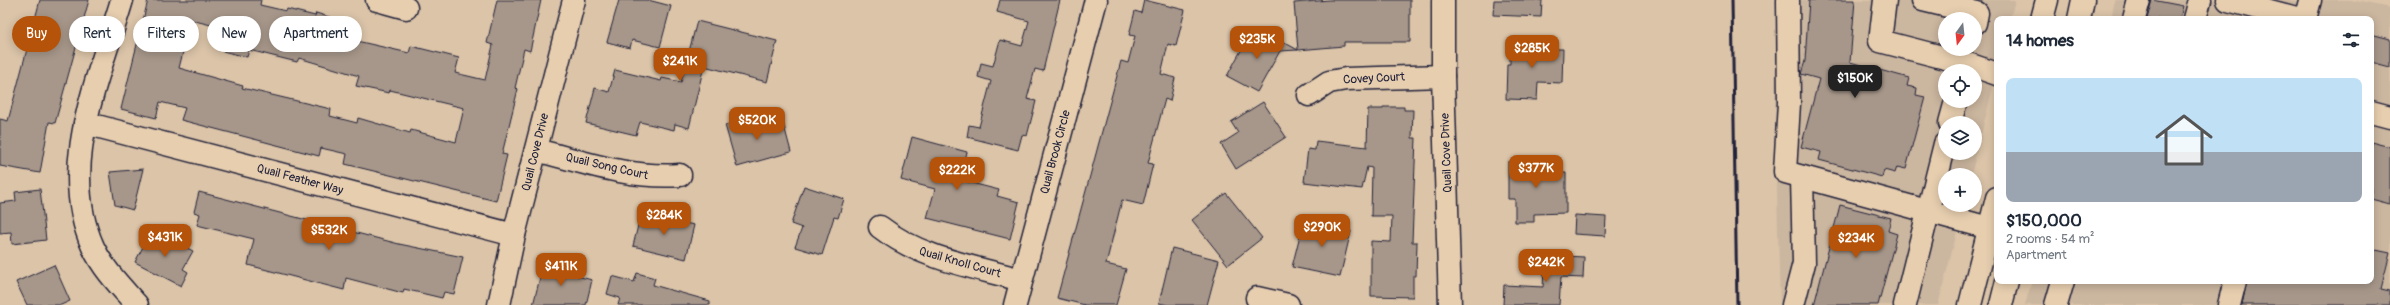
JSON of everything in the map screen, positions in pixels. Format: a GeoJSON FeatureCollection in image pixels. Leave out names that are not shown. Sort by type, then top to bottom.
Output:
{"type":"FeatureCollection","features":[{"type":"Feature","properties":{"kind":"street"},"geometry":{"type":"LineString","coordinates":[[122,0],[85,123],[79,155],[78,186],[84,222],[93,248],[106,269],[137,305]]}},
{"type":"Feature","properties":{"kind":"street"},"geometry":{"type":"LineString","coordinates":[[377,0],[406,8]]}},
{"type":"Feature","properties":{"kind":"street","name":"Quail Cove Drive"},"geometry":{"type":"LineString","coordinates":[[499,305],[514,235],[574,0]]}},
{"type":"Feature","properties":{"kind":"street","name":"Quail Brook Circle"},"geometry":{"type":"LineString","coordinates":[[1015,305],[1096,0]]}},
{"type":"Feature","properties":{"kind":"street","name":"Quail Cove Drive"},"geometry":{"type":"LineString","coordinates":[[1443,0],[1443,76],[1450,305]]}},
{"type":"Feature","properties":{"kind":"street"},"geometry":{"type":"LineString","coordinates":[[1788,0],[1788,103],[1785,172],[1989,228]]}},
{"type":"Feature","properties":{"kind":"street"},"geometry":{"type":"LineString","coordinates":[[1885,0],[1880,40],[1966,61],[1994,73]]}},
{"type":"Feature","properties":{"kind":"street"},"geometry":{"type":"LineString","coordinates":[[1923,0],[1973,12]]}},
{"type":"Feature","properties":{"kind":"street"},"geometry":{"type":"LineString","coordinates":[[2043,16],[2047,0]]}},
{"type":"Feature","properties":{"kind":"street"},"geometry":{"type":"LineString","coordinates":[[2080,16],[2083,0]]}},
{"type":"Feature","properties":{"kind":"street"},"geometry":{"type":"LineString","coordinates":[[2135,16],[2138,0]]}},
{"type":"Feature","properties":{"kind":"street"},"geometry":{"type":"LineString","coordinates":[[2196,16],[2200,0]]}},
{"type":"Feature","properties":{"kind":"street"},"geometry":{"type":"LineString","coordinates":[[2228,0],[2289,16]]}},
{"type":"Feature","properties":{"kind":"street"},"geometry":{"type":"LineString","coordinates":[[2306,16],[2310,0]]}},
{"type":"Feature","properties":{"kind":"street","name":"Covey Court"},"geometry":{"type":"LineString","coordinates":[[1309,95],[1329,82],[1346,79],[1443,76]]}},
{"type":"Feature","properties":{"kind":"street"},"geometry":{"type":"LineString","coordinates":[[2374,113],[2390,117]]}},
{"type":"Feature","properties":{"kind":"street","name":"Quail Feather Way"},"geometry":{"type":"LineString","coordinates":[[85,123],[514,235]]}},
{"type":"Feature","properties":{"kind":"street","name":"Quail Song Court"},"geometry":{"type":"LineString","coordinates":[[536,150],[631,174],[655,177],[680,175]]}},
{"type":"Feature","properties":{"kind":"street"},"geometry":{"type":"LineString","coordinates":[[1905,305],[1941,160]]}},
{"type":"Feature","properties":{"kind":"street"},"geometry":{"type":"LineString","coordinates":[[1793,305],[1804,264],[1802,177]]}},
{"type":"Feature","properties":{"kind":"street"},"geometry":{"type":"LineString","coordinates":[[1970,305],[1994,209]]}},
{"type":"Feature","properties":{"kind":"street","name":"Quail Knoll Court"},"geometry":{"type":"LineString","coordinates":[[880,227],[898,241],[921,253],[1021,280]]}},
{"type":"Feature","properties":{"kind":"street"},"geometry":{"type":"LineString","coordinates":[[1982,255],[1991,280],[1985,305]]}},
{"type":"Feature","properties":{"kind":"street"},"geometry":{"type":"LineString","coordinates":[[2001,305],[2006,284]]}},
{"type":"Feature","properties":{"kind":"street"},"geometry":{"type":"LineString","coordinates":[[2056,305],[2062,284]]}},
{"type":"Feature","properties":{"kind":"street"},"geometry":{"type":"LineString","coordinates":[[2229,305],[2234,284]]}},
{"type":"Feature","properties":{"kind":"street"},"geometry":{"type":"LineString","coordinates":[[1257,298],[1288,305]]}},
{"type":"Feature","properties":{"kind":"shaded area"},"geometry":{"type":"Polygon","coordinates":[[[1776,0],[2015,0],[2011,16],[1994,16],[1994,83],[1982,131],[1982,116],[1938,116],[1938,160],[1975,160],[1973,168],[1938,168],[1938,212],[1962,212],[1938,305],[1780,305],[1775,114],[1776,0]]]}},
{"type":"Feature","properties":{"kind":"shaded area"},"geometry":{"type":"Polygon","coordinates":[[[2115,0],[2350,0],[2390,8],[2390,305],[2025,305],[2031,284],[2374,284],[2374,16],[2112,16],[2115,0]]]}},
{"type":"Feature","properties":{"kind":"building"},"geometry":{"type":"Polygon","coordinates":[[[40,0],[89,0],[85,16],[69,16],[69,52],[75,52],[55,123],[49,122],[40,173],[0,166],[0,119],[8,121],[26,52],[61,52],[61,16],[36,16],[40,0]]]}},
{"type":"Feature","properties":{"kind":"building"},"geometry":{"type":"Polygon","coordinates":[[[148,0],[261,0],[260,5],[286,11],[287,9],[315,16],[269,16],[269,52],[362,52],[362,42],[409,53],[411,46],[459,58],[455,73],[485,80],[493,45],[487,43],[497,0],[541,0],[530,51],[524,49],[515,88],[518,89],[502,154],[507,155],[496,201],[345,164],[347,154],[321,148],[319,156],[181,120],[185,108],[160,102],[156,118],[121,109],[135,52],[183,52],[179,68],[243,86],[242,88],[331,109],[330,116],[357,123],[358,118],[410,133],[411,130],[456,142],[464,108],[390,90],[389,93],[356,86],[359,76],[299,58],[297,62],[257,52],[261,52],[261,16],[207,16],[207,24],[199,22],[199,16],[144,16],[148,0]]]}},
{"type":"Feature","properties":{"kind":"building"},"geometry":{"type":"Polygon","coordinates":[[[619,0],[648,0],[671,6],[660,47],[632,40],[630,48],[607,42],[619,0]]]}},
{"type":"Feature","properties":{"kind":"building"},"geometry":{"type":"Polygon","coordinates":[[[1000,0],[1060,0],[1043,71],[1035,69],[1027,99],[1036,101],[1027,136],[1022,135],[1018,150],[967,137],[969,125],[979,127],[991,81],[978,77],[981,63],[993,66],[1000,40],[1022,46],[1029,21],[997,12],[1000,0]]]}},
{"type":"Feature","properties":{"kind":"building"},"geometry":{"type":"Polygon","coordinates":[[[1144,0],[1185,10],[1176,46],[1168,44],[1161,74],[1175,78],[1170,101],[1165,99],[1148,163],[1153,164],[1143,205],[1122,200],[1106,264],[1126,269],[1116,305],[1085,305],[1057,298],[1121,61],[1128,63],[1135,36],[1129,35],[1135,11],[1141,13],[1144,0]]]}},
{"type":"Feature","properties":{"kind":"building"},"geometry":{"type":"Polygon","coordinates":[[[1329,0],[1410,0],[1410,42],[1344,42],[1344,46],[1298,50],[1294,3],[1329,0]]]}},
{"type":"Feature","properties":{"kind":"building"},"geometry":{"type":"Polygon","coordinates":[[[1494,0],[1542,0],[1541,17],[1493,15],[1494,0]]]}},
{"type":"Feature","properties":{"kind":"building"},"geometry":{"type":"Polygon","coordinates":[[[1809,0],[1855,0],[1850,62],[1909,78],[1907,86],[1917,88],[1916,95],[1925,97],[1906,169],[1897,167],[1895,173],[1884,170],[1882,177],[1819,160],[1821,152],[1801,147],[1819,79],[1801,74],[1805,61],[1809,0]]]}},
{"type":"Feature","properties":{"kind":"building"},"geometry":{"type":"Polygon","coordinates":[[[2152,0],[2183,6],[2181,16],[2148,16],[2152,0]]]}},
{"type":"Feature","properties":{"kind":"building"},"geometry":{"type":"Polygon","coordinates":[[[316,13],[326,16],[315,16],[316,13]]]}},
{"type":"Feature","properties":{"kind":"building"},"geometry":{"type":"Polygon","coordinates":[[[697,21],[777,41],[767,82],[704,66],[689,128],[675,124],[674,130],[640,122],[636,135],[586,123],[595,88],[609,92],[615,70],[661,81],[662,78],[681,82],[697,21]]]}},
{"type":"Feature","properties":{"kind":"building"},"geometry":{"type":"Polygon","coordinates":[[[1265,32],[1298,50],[1280,51],[1257,92],[1227,76],[1250,34],[1261,40],[1265,32]]]}},
{"type":"Feature","properties":{"kind":"building"},"geometry":{"type":"Polygon","coordinates":[[[2374,35],[2390,39],[2390,67],[2374,63],[2374,35]]]}},
{"type":"Feature","properties":{"kind":"building"},"geometry":{"type":"Polygon","coordinates":[[[1510,43],[1551,44],[1551,49],[1563,49],[1562,83],[1538,82],[1537,100],[1506,99],[1507,64],[1510,64],[1510,43]]]}},
{"type":"Feature","properties":{"kind":"building"},"geometry":{"type":"Polygon","coordinates":[[[226,52],[248,52],[247,57],[226,52]]]}},
{"type":"Feature","properties":{"kind":"building"},"geometry":{"type":"Polygon","coordinates":[[[1263,102],[1286,137],[1236,169],[1221,144],[1238,133],[1231,122],[1263,102]]]}},
{"type":"Feature","properties":{"kind":"building"},"geometry":{"type":"Polygon","coordinates":[[[1383,107],[1404,107],[1404,110],[1413,110],[1412,138],[1416,138],[1412,242],[1417,242],[1416,276],[1413,276],[1413,297],[1371,296],[1371,241],[1391,242],[1392,216],[1371,216],[1372,168],[1367,167],[1362,189],[1304,182],[1308,149],[1315,150],[1316,141],[1367,147],[1368,109],[1383,109],[1383,107]]]}},
{"type":"Feature","properties":{"kind":"building"},"geometry":{"type":"Polygon","coordinates":[[[760,116],[764,127],[783,122],[791,152],[737,167],[725,125],[760,116]]]}},
{"type":"Feature","properties":{"kind":"building"},"geometry":{"type":"Polygon","coordinates":[[[912,137],[967,152],[960,180],[999,190],[997,196],[1019,202],[1010,239],[927,218],[935,189],[901,180],[912,137]]]}},
{"type":"Feature","properties":{"kind":"building"},"geometry":{"type":"Polygon","coordinates":[[[2374,143],[2390,147],[2390,204],[2374,200],[2374,143]]]}},
{"type":"Feature","properties":{"kind":"building"},"geometry":{"type":"Polygon","coordinates":[[[1557,161],[1556,173],[1566,173],[1566,213],[1534,214],[1534,222],[1515,222],[1515,199],[1508,199],[1508,162],[1557,161]]]}},
{"type":"Feature","properties":{"kind":"building"},"geometry":{"type":"Polygon","coordinates":[[[143,169],[133,210],[115,205],[110,172],[143,169]]]}},
{"type":"Feature","properties":{"kind":"building"},"geometry":{"type":"Polygon","coordinates":[[[804,186],[844,199],[838,218],[834,217],[822,255],[795,247],[802,228],[791,224],[804,186]]]}},
{"type":"Feature","properties":{"kind":"building"},"geometry":{"type":"Polygon","coordinates":[[[40,189],[46,240],[12,244],[11,232],[0,233],[0,203],[16,201],[15,192],[40,189]]]}},
{"type":"Feature","properties":{"kind":"building"},"geometry":{"type":"Polygon","coordinates":[[[199,192],[399,244],[463,257],[454,294],[444,292],[442,298],[404,289],[403,293],[346,278],[344,290],[248,265],[254,239],[197,225],[200,214],[194,212],[199,192]]]}},
{"type":"Feature","properties":{"kind":"building"},"geometry":{"type":"Polygon","coordinates":[[[1226,193],[1262,238],[1228,265],[1192,220],[1226,193]]]}},
{"type":"Feature","properties":{"kind":"building"},"geometry":{"type":"Polygon","coordinates":[[[1840,205],[1891,218],[1888,231],[1897,234],[1878,305],[1814,305],[1840,205]]]}},
{"type":"Feature","properties":{"kind":"building"},"geometry":{"type":"Polygon","coordinates":[[[641,213],[694,225],[686,259],[633,246],[641,213]]]}},
{"type":"Feature","properties":{"kind":"building"},"geometry":{"type":"Polygon","coordinates":[[[1575,215],[1606,217],[1605,236],[1574,234],[1575,215]]]}},
{"type":"Feature","properties":{"kind":"building"},"geometry":{"type":"Polygon","coordinates":[[[1304,219],[1351,231],[1340,277],[1292,267],[1304,219]]]}},
{"type":"Feature","properties":{"kind":"building"},"geometry":{"type":"Polygon","coordinates":[[[152,230],[193,251],[183,269],[188,272],[181,286],[135,262],[152,230]]]}},
{"type":"Feature","properties":{"kind":"building"},"geometry":{"type":"Polygon","coordinates":[[[1172,248],[1219,260],[1207,305],[1168,305],[1159,303],[1172,248]]]}},
{"type":"Feature","properties":{"kind":"building"},"geometry":{"type":"Polygon","coordinates":[[[2374,250],[2390,253],[2381,289],[2390,291],[2390,305],[2242,305],[2246,284],[2374,284],[2374,250]]]}},
{"type":"Feature","properties":{"kind":"building"},"geometry":{"type":"Polygon","coordinates":[[[1545,255],[1584,257],[1583,278],[1561,277],[1559,305],[1503,305],[1504,285],[1543,287],[1545,255]]]}},
{"type":"Feature","properties":{"kind":"building"},"geometry":{"type":"Polygon","coordinates":[[[545,258],[565,263],[562,272],[592,280],[586,305],[533,305],[545,258]]]}},
{"type":"Feature","properties":{"kind":"building"},"geometry":{"type":"Polygon","coordinates":[[[54,265],[70,301],[61,305],[27,305],[16,282],[54,265]]]}},
{"type":"Feature","properties":{"kind":"building"},"geometry":{"type":"Polygon","coordinates":[[[637,273],[655,278],[653,285],[710,301],[710,305],[618,305],[620,298],[607,294],[612,276],[634,282],[637,273]]]}},
{"type":"Feature","properties":{"kind":"railway"},"geometry":{"type":"LineString","coordinates":[[1732,0],[1737,305]]}}]}
